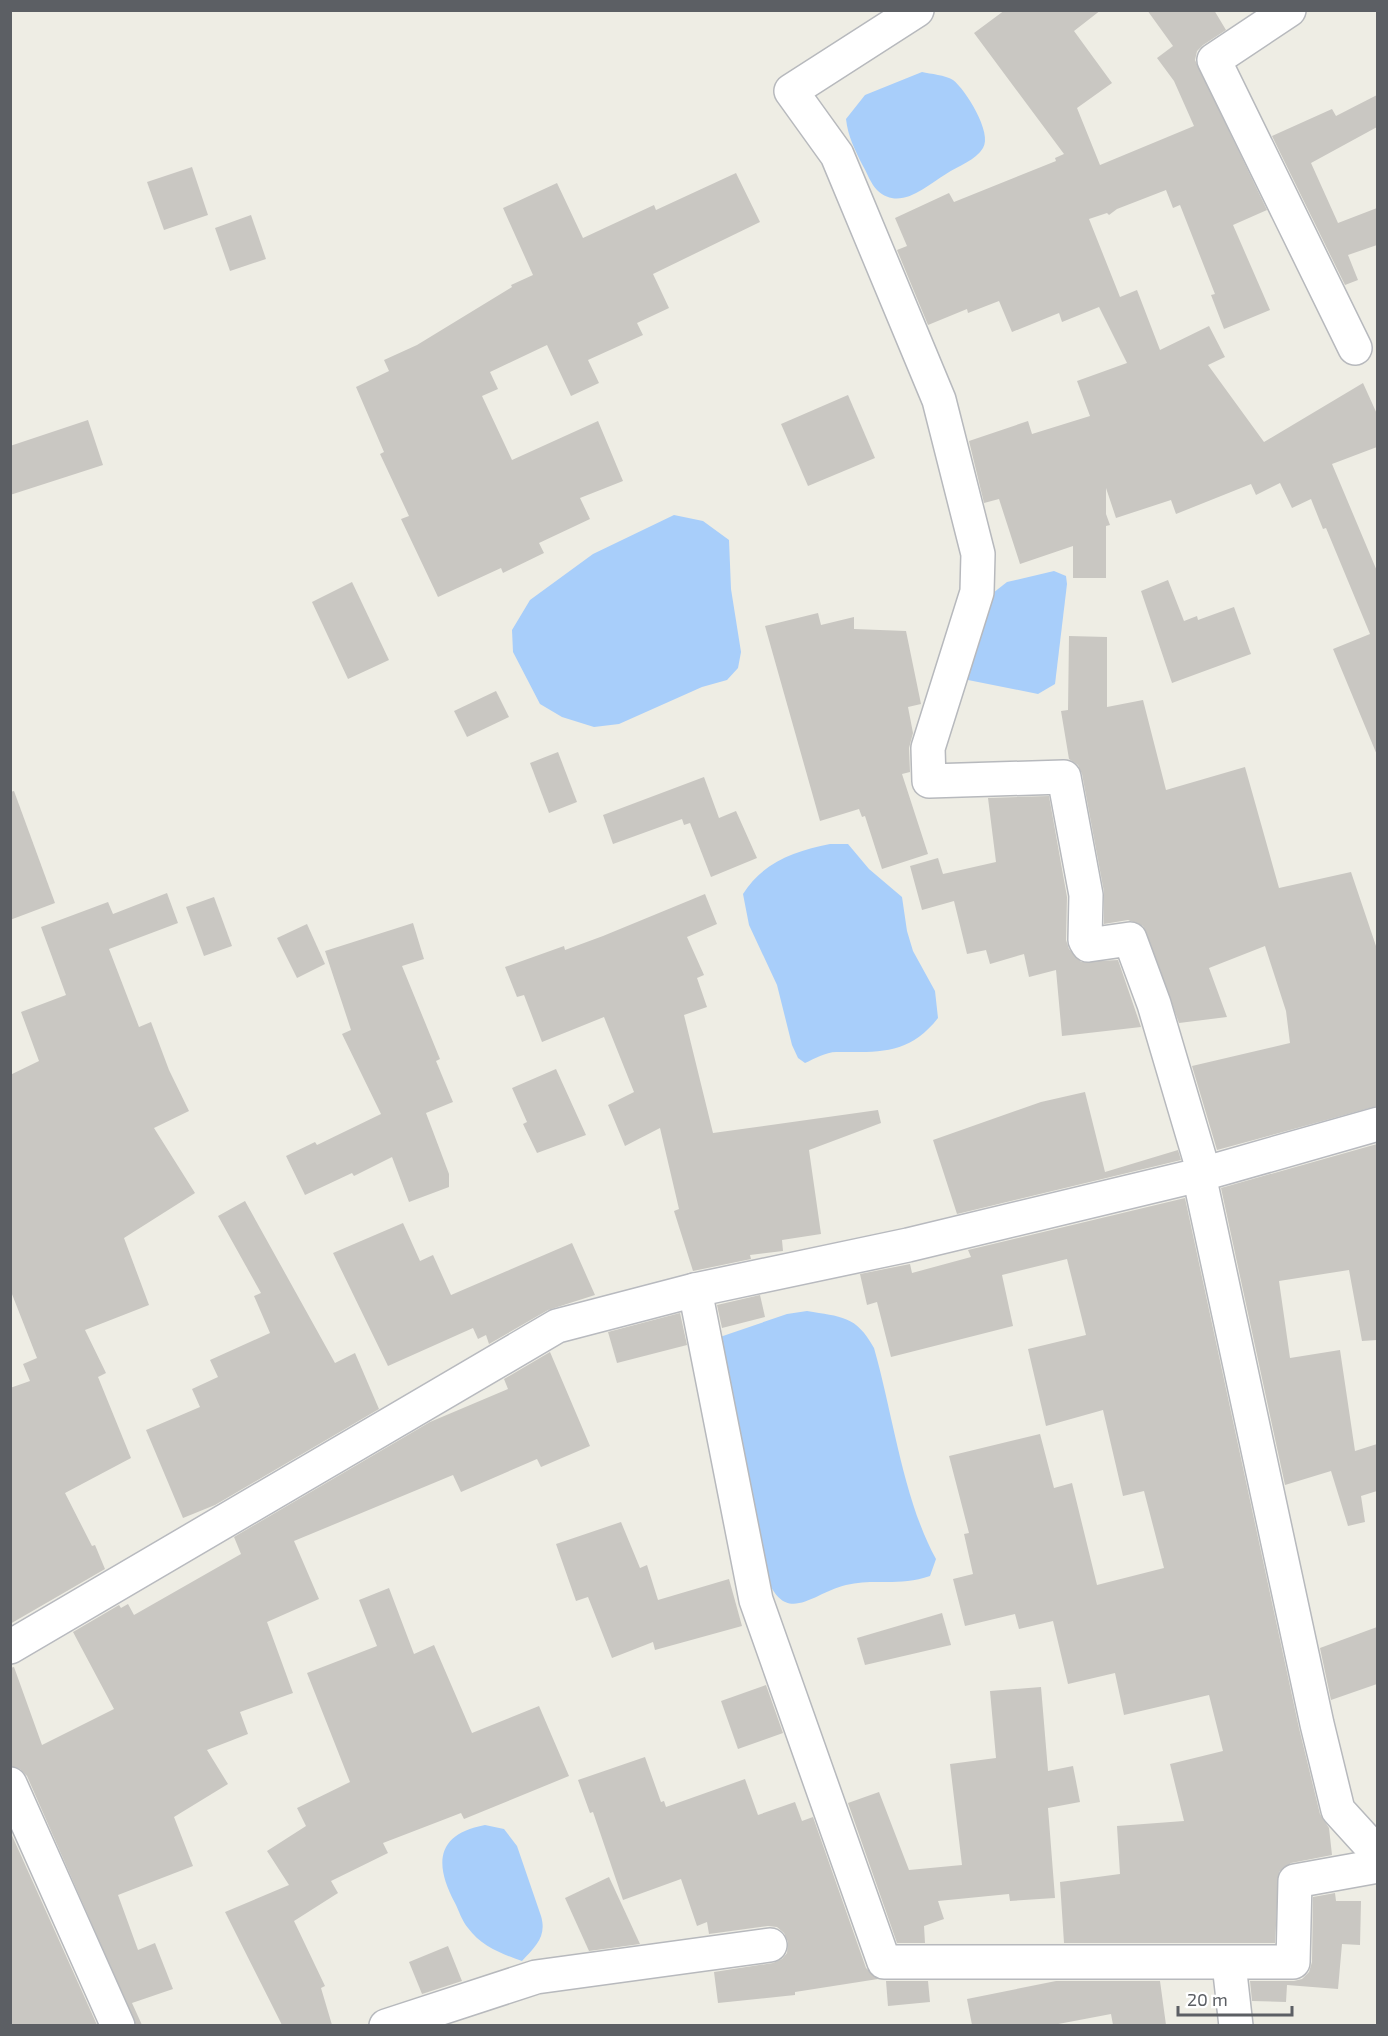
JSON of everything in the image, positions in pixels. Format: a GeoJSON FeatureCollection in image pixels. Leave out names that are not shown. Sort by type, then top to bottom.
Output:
{"type":"FeatureCollection","features":[{"type":"Feature","properties":{"kind":"street"},"geometry":{"type":"LineString","coordinates":[[917,10],[791,91],[837,154],[939,400],[978,554],[977,592],[928,748],[929,781],[1064,777],[1086,895],[1085,940],[1089,945],[1130,939],[1154,1004],[1201,1174],[1317,1724],[1338,1810],[1377,1854]]}},
{"type":"Feature","properties":{"kind":"street"},"geometry":{"type":"LineString","coordinates":[[1289,10],[1214,60],[1355,348]]}},
{"type":"Feature","properties":{"kind":"street"},"geometry":{"type":"LineString","coordinates":[[10,1647],[557,1326],[695,1290],[908,1245],[1201,1174],[1377,1124]]}},
{"type":"Feature","properties":{"kind":"street"},"geometry":{"type":"LineString","coordinates":[[695,1290],[756,1600],[884,1962],[1229,1964],[1293,1962],[1295,1881],[1377,1866]]}},
{"type":"Feature","properties":{"kind":"street"},"geometry":{"type":"LineString","coordinates":[[10,1784],[117,2025]]}},
{"type":"Feature","properties":{"kind":"street"},"geometry":{"type":"LineString","coordinates":[[386,2025],[536,1977],[770,1945]]}},
{"type":"Feature","properties":{"kind":"street"},"geometry":{"type":"LineString","coordinates":[[1229,1964],[1236,2025]]}},
{"type":"Feature","properties":{"kind":"water"},"geometry":{"type":"Polygon","coordinates":[[[922,72],[946,77],[958,85],[981,122],[985,141],[983,148],[971,159],[913,195],[904,198],[886,196],[873,185],[860,160],[848,132],[846,119],[865,95],[922,72]]]}},
{"type":"Feature","properties":{"kind":"water"},"geometry":{"type":"Polygon","coordinates":[[[674,515],[703,521],[729,540],[731,589],[741,652],[738,668],[727,680],[702,687],[619,724],[594,727],[562,717],[540,704],[513,652],[512,630],[530,600],[593,554],[674,515]]]}},
{"type":"Feature","properties":{"kind":"water"},"geometry":{"type":"Polygon","coordinates":[[[1054,571],[1066,576],[1067,584],[1055,684],[1038,694],[968,680],[966,675],[993,593],[1007,582],[1054,571]]]}},
{"type":"Feature","properties":{"kind":"water"},"geometry":{"type":"Polygon","coordinates":[[[830,844],[848,844],[869,869],[902,897],[907,931],[913,951],[935,991],[938,1018],[916,1039],[905,1045],[880,1051],[832,1052],[805,1063],[798,1058],[792,1045],[777,985],[749,925],[743,894],[751,883],[770,866],[792,854],[830,844]]]}},
{"type":"Feature","properties":{"kind":"water"},"geometry":{"type":"Polygon","coordinates":[[[807,1311],[846,1319],[854,1323],[874,1348],[907,1483],[915,1510],[936,1559],[930,1576],[908,1581],[846,1585],[800,1603],[791,1604],[782,1600],[773,1591],[766,1575],[720,1337],[787,1314],[807,1311]]]}},
{"type":"Feature","properties":{"kind":"water"},"geometry":{"type":"Polygon","coordinates":[[[485,1825],[504,1829],[517,1846],[541,1916],[543,1929],[539,1940],[522,1961],[492,1949],[473,1934],[462,1919],[444,1876],[442,1864],[448,1843],[469,1829],[485,1825]]]}},
{"type":"Feature","properties":{"kind":"building"},"geometry":{"type":"Polygon","coordinates":[[[1005,10],[1101,10],[1074,31],[1112,83],[1077,108],[1100,165],[1194,126],[1174,81],[1157,58],[1173,46],[1147,10],[1214,10],[1226,30],[1203,45],[1197,51],[1195,60],[1267,210],[1233,225],[1270,310],[1224,329],[1211,295],[1215,294],[1180,205],[1173,208],[1166,190],[1117,209],[1109,215],[1107,213],[1089,219],[1120,297],[1137,290],[1160,350],[1209,326],[1225,357],[1208,365],[1264,442],[1363,383],[1377,414],[1377,447],[1332,464],[1377,571],[1377,755],[1333,649],[1370,634],[1326,528],[1323,529],[1311,499],[1292,508],[1280,483],[1256,495],[1251,484],[1176,514],[1171,500],[1116,518],[1106,488],[1106,514],[1110,525],[1106,526],[1106,578],[1073,578],[1073,546],[1020,564],[999,499],[984,503],[969,441],[1028,421],[1032,434],[1090,416],[1077,381],[1127,363],[1099,307],[1062,322],[1059,313],[1012,332],[999,301],[968,313],[967,309],[928,325],[897,250],[907,246],[895,218],[949,193],[954,202],[1056,161],[1055,158],[1064,154],[974,33],[1005,10]]]}},
{"type":"Feature","properties":{"kind":"building"},"geometry":{"type":"Polygon","coordinates":[[[1377,95],[1377,127],[1311,163],[1338,223],[1377,208],[1377,245],[1348,255],[1358,280],[1345,285],[1272,136],[1332,109],[1336,116],[1377,95]]]}},
{"type":"Feature","properties":{"kind":"building"},"geometry":{"type":"Polygon","coordinates":[[[192,167],[208,215],[164,230],[147,182],[192,167]]]}},
{"type":"Feature","properties":{"kind":"building"},"geometry":{"type":"Polygon","coordinates":[[[736,173],[760,222],[653,274],[669,308],[637,323],[643,335],[588,360],[599,383],[571,396],[547,345],[490,372],[498,389],[482,396],[512,460],[598,421],[623,481],[580,498],[590,519],[539,543],[544,553],[503,573],[501,568],[438,597],[401,519],[409,516],[380,454],[384,452],[356,387],[389,371],[384,360],[417,345],[512,287],[511,285],[533,275],[503,208],[557,183],[583,238],[654,205],[656,210],[736,173]]]}},
{"type":"Feature","properties":{"kind":"building"},"geometry":{"type":"Polygon","coordinates":[[[251,215],[266,259],[230,271],[215,228],[251,215]]]}},
{"type":"Feature","properties":{"kind":"building"},"geometry":{"type":"Polygon","coordinates":[[[848,395],[875,458],[808,486],[781,424],[848,395]]]}},
{"type":"Feature","properties":{"kind":"building"},"geometry":{"type":"Polygon","coordinates":[[[88,420],[103,465],[10,495],[10,446],[88,420]]]}},
{"type":"Feature","properties":{"kind":"building"},"geometry":{"type":"Polygon","coordinates":[[[1168,580],[1184,621],[1197,616],[1198,620],[1234,607],[1251,654],[1172,683],[1141,591],[1168,580]]]}},
{"type":"Feature","properties":{"kind":"building"},"geometry":{"type":"Polygon","coordinates":[[[352,582],[389,660],[348,679],[312,602],[352,582]]]}},
{"type":"Feature","properties":{"kind":"building"},"geometry":{"type":"Polygon","coordinates":[[[818,613],[821,625],[854,617],[854,629],[906,631],[921,704],[908,707],[913,733],[909,748],[910,772],[902,774],[928,854],[882,869],[865,816],[862,817],[859,809],[820,821],[765,626],[818,613]]]}},
{"type":"Feature","properties":{"kind":"building"},"geometry":{"type":"Polygon","coordinates":[[[1069,636],[1107,637],[1107,707],[1143,700],[1166,790],[1245,767],[1279,888],[1351,872],[1377,949],[1377,1106],[1217,1150],[1192,1066],[1290,1043],[1286,1011],[1265,946],[1209,968],[1227,1017],[1179,1023],[1143,926],[1128,920],[1104,924],[1104,892],[1082,774],[1078,765],[1069,759],[1061,711],[1068,710],[1069,636]]]}},
{"type":"Feature","properties":{"kind":"building"},"geometry":{"type":"Polygon","coordinates":[[[496,691],[509,717],[467,737],[454,711],[496,691]]]}},
{"type":"Feature","properties":{"kind":"building"},"geometry":{"type":"Polygon","coordinates":[[[558,752],[577,802],[549,813],[530,763],[558,752]]]}},
{"type":"Feature","properties":{"kind":"building"},"geometry":{"type":"Polygon","coordinates":[[[704,777],[719,818],[736,811],[757,858],[711,877],[690,823],[684,825],[682,819],[613,844],[603,815],[704,777]]]}},
{"type":"Feature","properties":{"kind":"building"},"geometry":{"type":"Polygon","coordinates":[[[14,791],[55,903],[10,920],[10,792],[14,791]]]}},
{"type":"Feature","properties":{"kind":"building"},"geometry":{"type":"Polygon","coordinates":[[[1049,796],[1067,897],[1066,940],[1069,949],[1081,962],[1118,960],[1141,1027],[1062,1036],[1056,970],[1029,977],[1024,954],[990,964],[986,950],[967,954],[954,901],[922,910],[910,866],[938,858],[943,874],[996,862],[988,798],[1049,796]]]}},
{"type":"Feature","properties":{"kind":"building"},"geometry":{"type":"Polygon","coordinates":[[[167,893],[178,923],[109,949],[139,1027],[151,1022],[169,1070],[189,1111],[154,1128],[195,1193],[124,1238],[149,1305],[85,1330],[106,1373],[98,1377],[131,1458],[65,1493],[92,1546],[95,1545],[105,1569],[10,1624],[10,1388],[30,1381],[23,1364],[37,1358],[10,1289],[10,1075],[39,1061],[21,1012],[66,995],[41,927],[108,902],[113,914],[167,893]]]}},
{"type":"Feature","properties":{"kind":"building"},"geometry":{"type":"Polygon","coordinates":[[[705,894],[717,924],[687,937],[704,975],[697,978],[707,1007],[684,1015],[713,1133],[878,1110],[881,1123],[809,1150],[821,1234],[782,1240],[783,1251],[750,1255],[751,1259],[693,1271],[674,1211],[679,1209],[660,1128],[625,1146],[608,1105],[634,1092],[604,1017],[542,1042],[524,995],[517,997],[505,967],[564,946],[565,950],[705,894]]]}},
{"type":"Feature","properties":{"kind":"building"},"geometry":{"type":"Polygon","coordinates":[[[214,897],[232,946],[204,956],[186,907],[214,897]]]}},
{"type":"Feature","properties":{"kind":"building"},"geometry":{"type":"Polygon","coordinates":[[[413,923],[424,959],[402,966],[440,1059],[436,1061],[453,1102],[426,1113],[449,1174],[449,1187],[409,1202],[392,1157],[354,1176],[352,1173],[305,1195],[286,1156],[315,1142],[317,1145],[381,1114],[342,1034],[351,1030],[325,951],[413,923]]]}},
{"type":"Feature","properties":{"kind":"building"},"geometry":{"type":"Polygon","coordinates":[[[307,924],[325,964],[297,978],[277,938],[307,924]]]}},
{"type":"Feature","properties":{"kind":"building"},"geometry":{"type":"Polygon","coordinates":[[[556,1069],[586,1135],[537,1153],[523,1124],[527,1122],[512,1088],[556,1069]]]}},
{"type":"Feature","properties":{"kind":"building"},"geometry":{"type":"Polygon","coordinates":[[[1085,1092],[1105,1172],[1178,1150],[1181,1160],[957,1214],[933,1140],[1041,1102],[1085,1092]]]}},
{"type":"Feature","properties":{"kind":"building"},"geometry":{"type":"Polygon","coordinates":[[[1377,1144],[1377,1340],[1362,1341],[1349,1270],[1279,1281],[1290,1358],[1340,1350],[1355,1451],[1377,1444],[1377,1491],[1361,1496],[1365,1522],[1348,1526],[1331,1471],[1285,1485],[1221,1188],[1377,1144]]]}},
{"type":"Feature","properties":{"kind":"building"},"geometry":{"type":"Polygon","coordinates":[[[1185,1198],[1299,1728],[1320,1814],[1329,1828],[1332,1855],[1291,1863],[1279,1872],[1275,1943],[1064,1943],[1060,1882],[1120,1874],[1117,1826],[1184,1821],[1170,1764],[1223,1751],[1209,1695],[1124,1715],[1115,1673],[1068,1684],[1053,1621],[1019,1629],[1015,1614],[965,1626],[953,1579],[973,1574],[964,1534],[969,1533],[949,1456],[1040,1434],[1054,1488],[1072,1483],[1097,1585],[1164,1568],[1144,1491],[1123,1496],[1103,1410],[1046,1426],[1028,1349],[1086,1335],[1067,1259],[1002,1275],[1013,1326],[891,1357],[877,1302],[867,1305],[860,1274],[910,1264],[912,1273],[971,1257],[968,1250],[1185,1198]]]}},
{"type":"Feature","properties":{"kind":"building"},"geometry":{"type":"Polygon","coordinates":[[[245,1201],[335,1363],[355,1353],[379,1409],[215,1505],[183,1518],[146,1430],[200,1407],[192,1389],[218,1377],[210,1360],[270,1333],[254,1296],[261,1293],[218,1216],[245,1201]]]}},
{"type":"Feature","properties":{"kind":"building"},"geometry":{"type":"Polygon","coordinates":[[[403,1223],[420,1261],[433,1255],[451,1295],[572,1243],[595,1295],[548,1310],[489,1344],[486,1335],[478,1339],[473,1328],[388,1366],[333,1253],[403,1223]]]}},
{"type":"Feature","properties":{"kind":"building"},"geometry":{"type":"Polygon","coordinates":[[[760,1295],[765,1317],[722,1328],[717,1305],[760,1295]]]}},
{"type":"Feature","properties":{"kind":"building"},"geometry":{"type":"Polygon","coordinates":[[[680,1313],[687,1345],[617,1363],[608,1332],[680,1313]]]}},
{"type":"Feature","properties":{"kind":"building"},"geometry":{"type":"Polygon","coordinates":[[[550,1352],[590,1446],[541,1467],[537,1459],[461,1492],[453,1475],[294,1541],[319,1599],[267,1622],[293,1693],[240,1712],[248,1734],[207,1750],[228,1784],[174,1817],[193,1866],[118,1895],[138,1950],[155,1943],[173,1989],[132,2003],[142,2025],[136,2025],[27,1776],[20,1769],[10,1766],[10,1668],[14,1667],[42,1745],[114,1709],[73,1632],[119,1605],[121,1608],[128,1604],[134,1615],[241,1554],[234,1537],[430,1422],[508,1389],[504,1379],[550,1352]]]}},
{"type":"Feature","properties":{"kind":"building"},"geometry":{"type":"Polygon","coordinates":[[[621,1522],[640,1568],[647,1565],[658,1600],[729,1579],[742,1626],[655,1650],[653,1642],[612,1658],[588,1597],[576,1601],[556,1544],[621,1522]]]}},
{"type":"Feature","properties":{"kind":"building"},"geometry":{"type":"Polygon","coordinates":[[[389,1588],[414,1654],[434,1645],[472,1733],[539,1706],[569,1776],[464,1819],[461,1813],[383,1843],[388,1853],[331,1881],[338,1893],[294,1921],[325,1986],[321,1988],[332,2025],[282,2025],[225,1912],[289,1885],[267,1851],[306,1826],[297,1808],[350,1782],[307,1673],[377,1646],[359,1600],[389,1588]]]}},
{"type":"Feature","properties":{"kind":"building"},"geometry":{"type":"Polygon","coordinates":[[[942,1613],[951,1645],[865,1665],[857,1638],[942,1613]]]}},
{"type":"Feature","properties":{"kind":"building"},"geometry":{"type":"Polygon","coordinates":[[[1377,1627],[1377,1684],[1331,1700],[1320,1648],[1377,1627]]]}},
{"type":"Feature","properties":{"kind":"building"},"geometry":{"type":"Polygon","coordinates":[[[766,1685],[783,1733],[738,1749],[721,1701],[766,1685]]]}},
{"type":"Feature","properties":{"kind":"building"},"geometry":{"type":"Polygon","coordinates":[[[1041,1687],[1048,1771],[1073,1766],[1080,1802],[1048,1808],[1055,1898],[1010,1901],[1009,1894],[938,1901],[944,1919],[924,1926],[925,1943],[897,1943],[848,1803],[879,1792],[909,1870],[962,1865],[950,1764],[996,1758],[990,1691],[1041,1687]]]}},
{"type":"Feature","properties":{"kind":"building"},"geometry":{"type":"Polygon","coordinates":[[[645,1757],[661,1802],[664,1801],[666,1807],[745,1779],[758,1815],[795,1802],[802,1821],[813,1817],[866,1968],[878,1979],[795,1992],[795,1995],[718,2003],[714,1972],[773,1963],[782,1959],[787,1953],[788,1942],[784,1933],[777,1927],[768,1926],[709,1934],[707,1922],[697,1926],[681,1879],[623,1900],[593,1812],[590,1813],[578,1780],[645,1757]]]}},
{"type":"Feature","properties":{"kind":"building"},"geometry":{"type":"Polygon","coordinates":[[[10,1831],[97,2025],[10,2025],[10,1831]]]}},
{"type":"Feature","properties":{"kind":"building"},"geometry":{"type":"Polygon","coordinates":[[[609,1877],[640,1944],[589,1951],[565,1898],[609,1877]]]}},
{"type":"Feature","properties":{"kind":"building"},"geometry":{"type":"Polygon","coordinates":[[[1335,1893],[1336,1901],[1361,1901],[1360,1945],[1342,1944],[1338,1989],[1287,1985],[1286,2002],[1252,2001],[1250,1981],[1294,1981],[1302,1979],[1309,1972],[1312,1962],[1313,1897],[1335,1893]]]}},
{"type":"Feature","properties":{"kind":"building"},"geometry":{"type":"Polygon","coordinates":[[[448,1946],[462,1981],[422,1994],[409,1962],[448,1946]]]}},
{"type":"Feature","properties":{"kind":"building"},"geometry":{"type":"Polygon","coordinates":[[[886,1981],[928,1981],[930,2002],[888,2006],[886,1981]]]}},
{"type":"Feature","properties":{"kind":"building"},"geometry":{"type":"Polygon","coordinates":[[[1056,1981],[1160,1981],[1166,2025],[1113,2025],[1111,2014],[1053,2025],[972,2025],[967,1999],[1056,1981]]]}}]}
